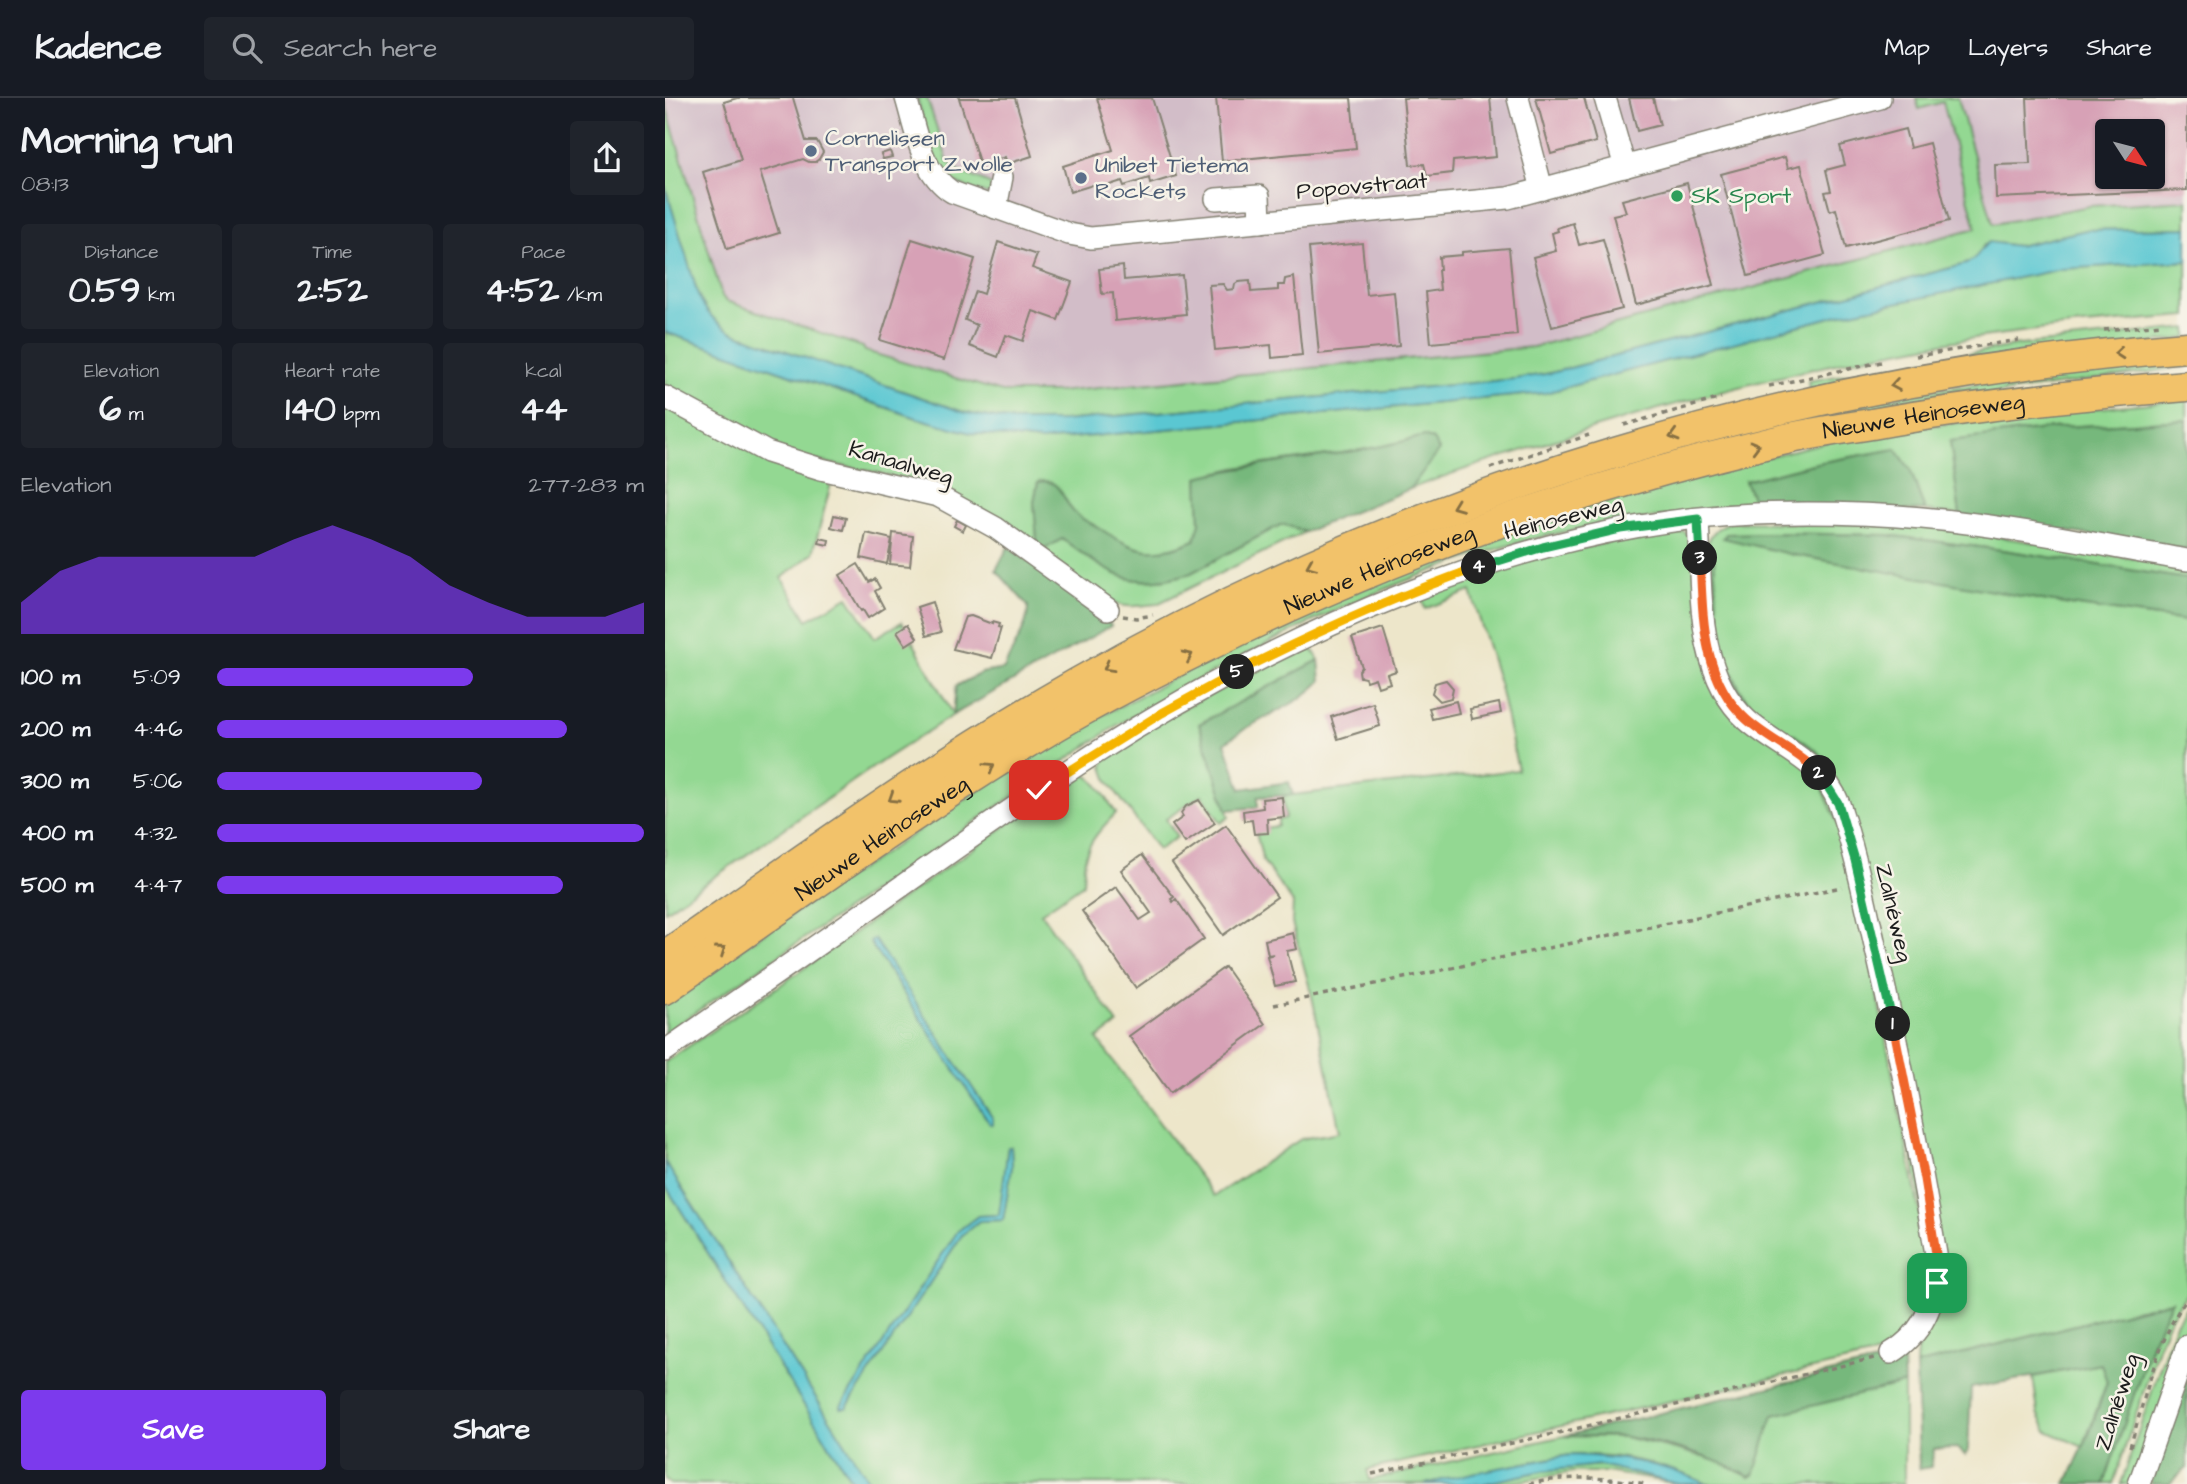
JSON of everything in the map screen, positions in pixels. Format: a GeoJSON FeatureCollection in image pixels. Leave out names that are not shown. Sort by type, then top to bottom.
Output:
{"type":"FeatureCollection","features":[{"type":"Feature","properties":{"kind":"highway","name":"Nieuwe Heinoseweg"},"geometry":{"type":"LineString","coordinates":[[665,956],[885,803],[1009,723],[1209,613],[1374,538],[1471,501],[1595,459],[1785,407],[1962,372],[2187,347]]}},
{"type":"Feature","properties":{"kind":"highway","name":"Nieuwe Heinoseweg"},"geometry":{"type":"LineString","coordinates":[[665,989],[925,808],[1041,734],[1260,620],[1387,564],[1498,521],[1674,467],[1777,441],[1965,408],[2187,386]]}},
{"type":"Feature","properties":{"kind":"street","name":"Popovstraat"},"geometry":{"type":"LineString","coordinates":[[906,98],[926,165],[934,177],[952,192],[1069,234],[1091,238],[1508,198],[1881,98]]}},
{"type":"Feature","properties":{"kind":"street"},"geometry":{"type":"LineString","coordinates":[[1518,98],[1542,189]]}},
{"type":"Feature","properties":{"kind":"street"},"geometry":{"type":"LineString","coordinates":[[1605,98],[1625,167]]}},
{"type":"Feature","properties":{"kind":"street"},"geometry":{"type":"LineString","coordinates":[[996,208],[1002,177]]}},
{"type":"Feature","properties":{"kind":"street"},"geometry":{"type":"LineString","coordinates":[[1216,199],[1259,196],[1260,222]]}},
{"type":"Feature","properties":{"kind":"street","name":"Kanaalweg"},"geometry":{"type":"LineString","coordinates":[[665,397],[767,452],[821,469],[938,496],[996,528],[1108,609]]}},
{"type":"Feature","properties":{"kind":"street","name":"Heinoseweg"},"geometry":{"type":"LineString","coordinates":[[665,1051],[1087,758],[1212,685],[1315,634],[1388,601],[1481,566],[1543,547],[1620,529],[1752,514],[1823,513],[1925,518],[2187,560]]}},
{"type":"Feature","properties":{"kind":"street","name":"Zalnéweg"},"geometry":{"type":"LineString","coordinates":[[1698,519],[1704,624],[1708,649],[1720,685],[1745,719],[1799,755],[1826,783],[1838,803],[1861,883],[1912,1116],[1937,1260],[1934,1300],[1909,1339],[1891,1353]]}},
{"type":"Feature","properties":{"kind":"street","name":"Zalnéweg"},"geometry":{"type":"LineString","coordinates":[[2139,1484],[2187,1346]]}},
{"type":"Feature","properties":{"kind":"path"},"geometry":{"type":"LineString","coordinates":[[1274,1005],[1861,883]]}},
{"type":"Feature","properties":{"kind":"path","name":"Zalnéweg"},"geometry":{"type":"LineString","coordinates":[[2130,1447],[2164,1342],[2172,1322],[2187,1299]]}},
{"type":"Feature","properties":{"kind":"path"},"geometry":{"type":"LineString","coordinates":[[1372,1475],[1600,1424],[1891,1353]]}},
{"type":"Feature","properties":{"kind":"path"},"geometry":{"type":"LineString","coordinates":[[1529,1484],[1559,1479],[1598,1478],[1645,1484]]}},
{"type":"Feature","properties":{"kind":"shaded area"},"geometry":{"type":"Polygon","coordinates":[[[665,98],[2187,98],[2187,215],[1458,367],[1020,403],[717,308],[665,126],[665,98]]]}},
{"type":"Feature","properties":{"kind":"green space"},"geometry":{"type":"Polygon","coordinates":[[[917,98],[927,98],[948,162],[959,171],[992,185],[990,195],[958,184],[946,175],[933,155],[917,98]]]}},
{"type":"Feature","properties":{"kind":"green space"},"geometry":{"type":"Polygon","coordinates":[[[1916,98],[1958,98],[1993,224],[2090,206],[2187,200],[2187,228],[2086,230],[2018,246],[1996,243],[1984,245],[1975,260],[1966,264],[1551,373],[1515,379],[1062,421],[1013,421],[966,413],[734,333],[722,326],[708,313],[698,295],[665,186],[665,102],[722,296],[726,301],[863,347],[865,351],[1002,392],[1057,392],[1533,347],[1976,228],[1943,102],[1919,109],[1916,98]]]}},
{"type":"Feature","properties":{"kind":"green space"},"geometry":{"type":"Polygon","coordinates":[[[2187,261],[2187,316],[1989,336],[1833,364],[1654,410],[1410,489],[1438,450],[1433,440],[1424,436],[1385,447],[1235,468],[1198,477],[1200,523],[1195,540],[1168,549],[1145,550],[1124,543],[1072,510],[1059,489],[1051,482],[1038,482],[1034,502],[1038,551],[1003,526],[943,492],[879,473],[801,458],[766,448],[665,391],[665,332],[917,418],[971,433],[1040,441],[1545,393],[1846,313],[2062,269],[2187,261]]]}},
{"type":"Feature","properties":{"kind":"green space"},"geometry":{"type":"Polygon","coordinates":[[[2187,328],[2187,338],[1809,390],[1808,381],[2020,345],[2187,328]]]}},
{"type":"Feature","properties":{"kind":"green space"},"geometry":{"type":"Polygon","coordinates":[[[2187,358],[2187,366],[2157,371],[1844,415],[1842,408],[1931,390],[2187,358]]]}},
{"type":"Feature","properties":{"kind":"green space"},"geometry":{"type":"Polygon","coordinates":[[[2187,399],[2187,420],[2061,427],[1950,441],[1960,515],[1925,511],[1910,469],[1896,449],[1817,463],[1745,481],[1755,505],[1634,520],[1543,536],[1462,560],[1361,599],[1262,646],[1119,724],[665,1033],[665,999],[1053,741],[1297,614],[1593,500],[1867,432],[2187,399]]]}},
{"type":"Feature","properties":{"kind":"green space"},"geometry":{"type":"Polygon","coordinates":[[[665,400],[833,476],[813,553],[782,578],[807,620],[848,597],[875,638],[902,622],[953,715],[665,911],[665,400]]]}},
{"type":"Feature","properties":{"kind":"green space"},"geometry":{"type":"Polygon","coordinates":[[[2187,420],[2187,550],[1960,515],[1950,441],[2061,427],[2187,420]]]}},
{"type":"Feature","properties":{"kind":"green space"},"geometry":{"type":"Polygon","coordinates":[[[1424,436],[1433,440],[1439,450],[1410,489],[1305,532],[1280,525],[1191,573],[1152,581],[1136,580],[1108,570],[1062,539],[1038,553],[1034,502],[1038,482],[1051,482],[1077,515],[1124,543],[1145,550],[1168,549],[1195,540],[1200,523],[1198,477],[1368,449],[1424,436]]]}},
{"type":"Feature","properties":{"kind":"green space"},"geometry":{"type":"Polygon","coordinates":[[[1896,449],[1910,469],[1925,511],[1755,505],[1745,481],[1817,463],[1896,449]]]}},
{"type":"Feature","properties":{"kind":"green space"},"geometry":{"type":"Polygon","coordinates":[[[1731,522],[1924,525],[2187,567],[2187,579],[1886,535],[1761,533],[1862,566],[2070,605],[2187,621],[2187,1293],[2169,1320],[2160,1341],[2113,1484],[2104,1484],[2152,1341],[2171,1301],[1916,1365],[1918,1338],[1938,1302],[1865,879],[1795,735],[1770,723],[1753,708],[1730,668],[1717,620],[1705,550],[1714,532],[1731,522]]]}},
{"type":"Feature","properties":{"kind":"green space"},"geometry":{"type":"Polygon","coordinates":[[[1285,524],[1305,532],[1157,604],[1138,606],[1108,601],[1039,552],[1062,539],[1108,570],[1136,580],[1152,581],[1191,573],[1280,525],[1285,524]]]}},
{"type":"Feature","properties":{"kind":"green space"},"geometry":{"type":"Polygon","coordinates":[[[1674,528],[1692,538],[1705,657],[1820,782],[1849,850],[1930,1266],[1927,1300],[1890,1348],[1879,1354],[1367,1470],[1370,1480],[1564,1436],[1624,1437],[1719,1462],[1750,1477],[1754,1474],[1773,1415],[1904,1384],[1904,1484],[1707,1484],[1641,1461],[1572,1455],[1425,1484],[871,1484],[665,1162],[665,1062],[779,986],[1080,773],[1096,784],[1116,813],[1098,832],[1088,849],[1084,862],[1083,884],[1041,913],[1118,1024],[1097,1039],[1214,1196],[1301,1139],[1340,1132],[1312,996],[1292,923],[1293,903],[1263,861],[1255,829],[1278,826],[1278,820],[1285,818],[1283,796],[1518,770],[1500,687],[1471,591],[1425,609],[1422,600],[1424,592],[1509,564],[1674,528]],[[874,940],[870,943],[990,1123],[993,1119],[874,940]],[[1011,1147],[1007,1150],[999,1215],[978,1216],[958,1231],[841,1408],[846,1408],[962,1235],[979,1221],[1003,1220],[1012,1167],[1011,1147]]]}},
{"type":"Feature","properties":{"kind":"green space"},"geometry":{"type":"Polygon","coordinates":[[[1726,534],[1886,535],[2187,579],[2187,621],[2070,605],[1789,554],[1723,538],[1726,534]]]}},
{"type":"Feature","properties":{"kind":"green space"},"geometry":{"type":"Polygon","coordinates":[[[1008,547],[1102,611],[1111,626],[953,715],[956,686],[981,673],[1004,669],[1023,631],[1028,606],[996,570],[1008,547]]]}},
{"type":"Feature","properties":{"kind":"green space"},"geometry":{"type":"Polygon","coordinates":[[[1705,550],[1714,556],[1724,648],[1740,691],[1754,709],[1772,724],[1796,736],[1826,759],[1822,765],[1752,717],[1718,668],[1705,550]]]}},
{"type":"Feature","properties":{"kind":"green space"},"geometry":{"type":"Polygon","coordinates":[[[1310,645],[1319,660],[1199,724],[1229,817],[1221,823],[1202,795],[1166,819],[1177,837],[1158,850],[1108,781],[1103,767],[1106,754],[1187,706],[1310,645]]]}},
{"type":"Feature","properties":{"kind":"green space"},"geometry":{"type":"Polygon","coordinates":[[[1319,660],[1321,681],[1311,691],[1225,743],[1241,789],[1289,782],[1293,795],[1258,797],[1258,807],[1227,810],[1199,724],[1319,660]]]}},
{"type":"Feature","properties":{"kind":"green space"},"geometry":{"type":"Polygon","coordinates":[[[665,1185],[854,1484],[670,1484],[665,1479],[665,1185]]]}},
{"type":"Feature","properties":{"kind":"green space"},"geometry":{"type":"Polygon","coordinates":[[[2172,1301],[2152,1341],[2104,1484],[2066,1484],[2090,1432],[2107,1382],[2101,1364],[1971,1388],[1968,1451],[1965,1455],[1957,1448],[1934,1449],[1931,1467],[1920,1469],[1916,1365],[2172,1301]]]}},
{"type":"Feature","properties":{"kind":"green space"},"geometry":{"type":"Polygon","coordinates":[[[2187,1306],[2187,1328],[2133,1484],[2121,1484],[2168,1343],[2187,1306]]]}},
{"type":"Feature","properties":{"kind":"green space"},"geometry":{"type":"Polygon","coordinates":[[[1896,1354],[1903,1359],[1904,1384],[1773,1415],[1754,1475],[1750,1477],[1705,1457],[1657,1443],[1617,1436],[1564,1436],[1889,1359],[1896,1354]]]}},
{"type":"Feature","properties":{"kind":"green space"},"geometry":{"type":"Polygon","coordinates":[[[2101,1364],[2107,1381],[2083,1447],[2047,1431],[2038,1413],[2033,1377],[2101,1364]]]}},
{"type":"Feature","properties":{"kind":"green space"},"geometry":{"type":"Polygon","coordinates":[[[2187,1376],[2187,1468],[2169,1484],[2150,1484],[2187,1376]]]}},
{"type":"Feature","properties":{"kind":"green space"},"geometry":{"type":"Polygon","coordinates":[[[1600,1465],[1679,1484],[1606,1472],[1573,1472],[1504,1484],[1482,1484],[1542,1471],[1600,1465]]]}},
{"type":"Feature","properties":{"kind":"water"},"geometry":{"type":"Polygon","coordinates":[[[665,186],[698,295],[708,313],[722,326],[734,333],[966,413],[1013,421],[1062,421],[1515,379],[1551,373],[1966,264],[1989,242],[2018,246],[2086,230],[2187,228],[2187,261],[2062,269],[1846,313],[1545,393],[1040,441],[971,433],[917,418],[665,332],[665,186]]]}},
{"type":"Feature","properties":{"kind":"water"},"geometry":{"type":"Polygon","coordinates":[[[874,939],[993,1119],[993,1124],[990,1124],[870,942],[874,939]]]}},
{"type":"Feature","properties":{"kind":"water"},"geometry":{"type":"Polygon","coordinates":[[[1008,1147],[1011,1147],[1012,1167],[1003,1220],[979,1221],[962,1235],[846,1408],[841,1408],[958,1231],[978,1216],[999,1215],[1008,1147]]]}},
{"type":"Feature","properties":{"kind":"water"},"geometry":{"type":"Polygon","coordinates":[[[665,1162],[871,1484],[854,1484],[665,1185],[665,1162]]]}},
{"type":"Feature","properties":{"kind":"water"},"geometry":{"type":"Polygon","coordinates":[[[1570,1455],[1640,1462],[1707,1484],[1679,1484],[1600,1465],[1542,1471],[1482,1484],[1425,1484],[1477,1472],[1570,1455]]]}},
{"type":"Feature","properties":{"kind":"building"},"geometry":{"type":"Polygon","coordinates":[[[737,98],[793,98],[806,141],[817,141],[823,152],[815,162],[803,159],[760,172],[779,233],[727,249],[703,172],[741,160],[724,102],[737,98]]]}},
{"type":"Feature","properties":{"kind":"building"},"geometry":{"type":"Polygon","coordinates":[[[959,98],[1015,98],[1032,156],[1007,164],[1005,157],[980,165],[959,98]]]}},
{"type":"Feature","properties":{"kind":"building"},"geometry":{"type":"Polygon","coordinates":[[[1097,98],[1152,98],[1176,176],[1150,184],[1149,178],[1124,186],[1122,181],[1097,189],[1096,184],[1070,192],[1063,166],[1113,150],[1097,98]]]}},
{"type":"Feature","properties":{"kind":"building"},"geometry":{"type":"Polygon","coordinates":[[[1216,98],[1351,98],[1356,148],[1222,161],[1216,98]]]}},
{"type":"Feature","properties":{"kind":"building"},"geometry":{"type":"Polygon","coordinates":[[[1403,98],[1490,98],[1496,157],[1453,161],[1452,173],[1427,176],[1424,164],[1410,165],[1403,98]]]}},
{"type":"Feature","properties":{"kind":"building"},"geometry":{"type":"Polygon","coordinates":[[[1536,98],[1584,98],[1596,142],[1551,154],[1536,98]]]}},
{"type":"Feature","properties":{"kind":"building"},"geometry":{"type":"Polygon","coordinates":[[[1629,98],[1653,98],[1660,125],[1637,131],[1629,98]]]}},
{"type":"Feature","properties":{"kind":"building"},"geometry":{"type":"Polygon","coordinates":[[[2027,98],[2187,98],[2187,190],[1996,198],[1995,165],[2030,164],[2027,98]]]}},
{"type":"Feature","properties":{"kind":"building"},"geometry":{"type":"Polygon","coordinates":[[[1905,129],[1910,148],[1929,143],[1949,221],[1846,248],[1836,209],[1830,211],[1825,192],[1831,191],[1826,170],[1845,165],[1840,146],[1905,129]]]}},
{"type":"Feature","properties":{"kind":"building"},"geometry":{"type":"Polygon","coordinates":[[[890,151],[892,157],[883,159],[881,154],[890,151]]]}},
{"type":"Feature","properties":{"kind":"building"},"geometry":{"type":"Polygon","coordinates":[[[1785,157],[1788,168],[1801,165],[1825,255],[1748,276],[1721,174],[1785,157]]]}},
{"type":"Feature","properties":{"kind":"building"},"geometry":{"type":"Polygon","coordinates":[[[1687,183],[1714,285],[1636,305],[1613,215],[1626,212],[1622,200],[1687,183]]]}},
{"type":"Feature","properties":{"kind":"building"},"geometry":{"type":"Polygon","coordinates":[[[1573,223],[1579,245],[1603,239],[1622,309],[1552,327],[1533,257],[1556,251],[1552,233],[1558,231],[1557,228],[1573,223]]]}},
{"type":"Feature","properties":{"kind":"building"},"geometry":{"type":"Polygon","coordinates":[[[912,239],[975,259],[944,360],[880,340],[912,239]]]}},
{"type":"Feature","properties":{"kind":"building"},"geometry":{"type":"Polygon","coordinates":[[[998,242],[1037,255],[1032,268],[1072,282],[1058,320],[1033,311],[1023,341],[1006,335],[998,357],[969,346],[977,325],[965,320],[975,291],[983,294],[998,242]]]}},
{"type":"Feature","properties":{"kind":"building"},"geometry":{"type":"Polygon","coordinates":[[[1362,243],[1367,295],[1394,292],[1399,346],[1319,354],[1309,248],[1362,243]]]}},
{"type":"Feature","properties":{"kind":"building"},"geometry":{"type":"Polygon","coordinates":[[[1509,248],[1517,335],[1431,343],[1426,292],[1440,290],[1439,257],[1509,248]]]}},
{"type":"Feature","properties":{"kind":"building"},"geometry":{"type":"Polygon","coordinates":[[[1123,266],[1124,280],[1182,275],[1186,314],[1115,321],[1113,293],[1102,294],[1099,269],[1123,266]]]}},
{"type":"Feature","properties":{"kind":"building"},"geometry":{"type":"Polygon","coordinates":[[[1294,277],[1302,355],[1272,358],[1271,345],[1215,350],[1209,285],[1223,284],[1227,290],[1234,289],[1238,282],[1250,281],[1251,292],[1278,290],[1278,285],[1284,285],[1285,279],[1294,277]]]}},
{"type":"Feature","properties":{"kind":"building"},"geometry":{"type":"Polygon","coordinates":[[[834,515],[846,518],[843,530],[831,527],[834,515]]]}},
{"type":"Feature","properties":{"kind":"building"},"geometry":{"type":"Polygon","coordinates":[[[957,520],[966,525],[963,531],[954,526],[957,520]]]}},
{"type":"Feature","properties":{"kind":"building"},"geometry":{"type":"Polygon","coordinates":[[[866,533],[892,539],[887,564],[861,558],[866,533]]]}},
{"type":"Feature","properties":{"kind":"building"},"geometry":{"type":"Polygon","coordinates":[[[893,533],[913,536],[910,566],[890,564],[893,533]]]}},
{"type":"Feature","properties":{"kind":"building"},"geometry":{"type":"Polygon","coordinates":[[[820,538],[829,540],[828,545],[819,543],[820,538]]]}},
{"type":"Feature","properties":{"kind":"building"},"geometry":{"type":"Polygon","coordinates":[[[858,564],[869,582],[875,579],[880,588],[875,591],[884,608],[868,618],[840,575],[858,564]]]}},
{"type":"Feature","properties":{"kind":"building"},"geometry":{"type":"Polygon","coordinates":[[[932,602],[941,632],[926,636],[917,607],[932,602]]]}},
{"type":"Feature","properties":{"kind":"building"},"geometry":{"type":"Polygon","coordinates":[[[971,616],[999,624],[998,627],[1001,628],[992,658],[953,649],[965,617],[971,616]]]}},
{"type":"Feature","properties":{"kind":"building"},"geometry":{"type":"Polygon","coordinates":[[[908,624],[917,638],[906,645],[897,631],[908,624]]]}},
{"type":"Feature","properties":{"kind":"building"},"geometry":{"type":"Polygon","coordinates":[[[1383,628],[1396,671],[1387,674],[1390,683],[1378,687],[1375,678],[1366,681],[1360,677],[1359,671],[1362,667],[1352,638],[1383,628]]]}},
{"type":"Feature","properties":{"kind":"building"},"geometry":{"type":"Polygon","coordinates":[[[1446,680],[1453,688],[1451,698],[1440,701],[1432,693],[1435,683],[1446,680]]]}},
{"type":"Feature","properties":{"kind":"building"},"geometry":{"type":"Polygon","coordinates":[[[1456,701],[1459,713],[1432,719],[1429,708],[1456,701]]]}},
{"type":"Feature","properties":{"kind":"building"},"geometry":{"type":"Polygon","coordinates":[[[1373,703],[1380,726],[1338,739],[1331,717],[1373,703]]]}},
{"type":"Feature","properties":{"kind":"building"},"geometry":{"type":"Polygon","coordinates":[[[1499,703],[1501,713],[1472,719],[1470,709],[1499,703]]]}},
{"type":"Feature","properties":{"kind":"building"},"geometry":{"type":"Polygon","coordinates":[[[1282,797],[1284,817],[1267,819],[1268,833],[1254,834],[1252,820],[1244,821],[1243,811],[1263,808],[1262,799],[1282,797]]]}},
{"type":"Feature","properties":{"kind":"building"},"geometry":{"type":"Polygon","coordinates":[[[1199,800],[1215,823],[1185,843],[1172,825],[1183,817],[1181,813],[1186,806],[1199,800]]]}},
{"type":"Feature","properties":{"kind":"building"},"geometry":{"type":"Polygon","coordinates":[[[1226,825],[1277,897],[1223,935],[1172,863],[1226,825]]]}},
{"type":"Feature","properties":{"kind":"building"},"geometry":{"type":"Polygon","coordinates":[[[1142,855],[1174,897],[1171,899],[1173,902],[1176,899],[1204,939],[1136,988],[1082,911],[1116,887],[1140,920],[1151,913],[1121,870],[1142,855]]]}},
{"type":"Feature","properties":{"kind":"building"},"geometry":{"type":"Polygon","coordinates":[[[1293,933],[1297,949],[1287,951],[1295,982],[1275,986],[1267,956],[1274,954],[1268,955],[1265,940],[1293,933]]]}},
{"type":"Feature","properties":{"kind":"building"},"geometry":{"type":"Polygon","coordinates":[[[1225,967],[1265,1024],[1170,1093],[1129,1036],[1225,967]]]}},
{"type":"Feature","properties":{"kind":"place","name":"Cornelissen Transport Zwolle"},"geometry":{"type":"Point","coordinates":[811,151]}},
{"type":"Feature","properties":{"kind":"place","name":"Unibet Tietema Rockets"},"geometry":{"type":"Point","coordinates":[1081,178]}},
{"type":"Feature","properties":{"kind":"place","name":"SK Sport"},"geometry":{"type":"Point","coordinates":[1677,196]}},
{"type":"Feature","properties":{"kind":"route"},"geometry":{"type":"LineString","coordinates":[[1039,790],[1087,758],[1212,685],[1413,590],[1543,547],[1620,529],[1698,519],[1704,624],[1708,649],[1720,685],[1745,719],[1799,755],[1817,771],[1834,793],[1838,803],[1861,883],[1912,1116],[1937,1260],[1937,1283]]}}]}
